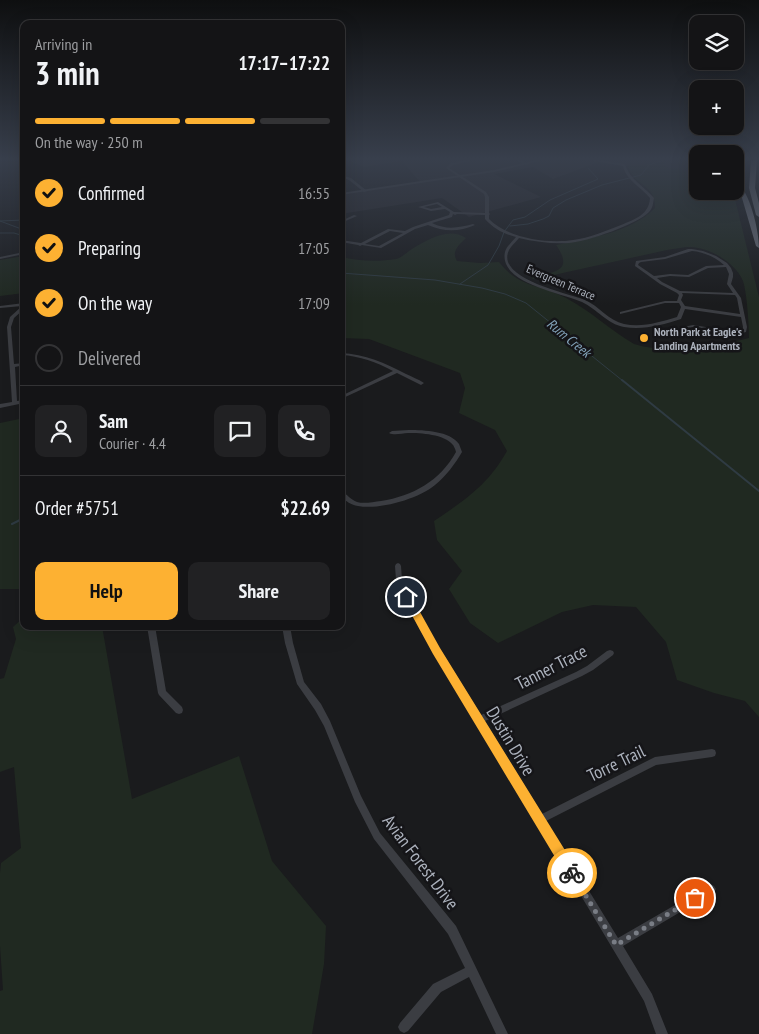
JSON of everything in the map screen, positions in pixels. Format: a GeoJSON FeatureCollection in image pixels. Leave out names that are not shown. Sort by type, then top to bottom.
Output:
{"type":"FeatureCollection","features":[{"type":"Feature","properties":{"kind":"highway"},"geometry":{"type":"LineString","coordinates":[[748,208],[759,246]]}},
{"type":"Feature","properties":{"kind":"street"},"geometry":{"type":"LineString","coordinates":[[425,208],[431,210],[442,208]]}},
{"type":"Feature","properties":{"kind":"street"},"geometry":{"type":"LineString","coordinates":[[444,208],[451,213],[488,215]]}},
{"type":"Feature","properties":{"kind":"street"},"geometry":{"type":"LineString","coordinates":[[488,208],[489,222],[496,229],[518,237],[541,241],[571,242],[595,235],[646,214],[649,208]]}},
{"type":"Feature","properties":{"kind":"street"},"geometry":{"type":"LineString","coordinates":[[345,242],[380,247],[404,232],[451,216],[451,213]]}},
{"type":"Feature","properties":{"kind":"street"},"geometry":{"type":"LineString","coordinates":[[345,221],[355,216]]}},
{"type":"Feature","properties":{"kind":"street"},"geometry":{"type":"LineString","coordinates":[[428,223],[440,229],[450,231],[460,230],[473,225]]}},
{"type":"Feature","properties":{"kind":"street"},"geometry":{"type":"LineString","coordinates":[[360,245],[389,230],[404,232]]}},
{"type":"Feature","properties":{"kind":"street","name":"Evergreen Terrace"},"geometry":{"type":"LineString","coordinates":[[518,237],[507,247],[505,252],[506,261],[514,272],[539,286],[586,302],[610,320],[622,325],[647,326],[679,318],[682,304]]}},
{"type":"Feature","properties":{"kind":"street"},"geometry":{"type":"LineString","coordinates":[[661,333],[693,326],[741,333],[746,329],[739,298],[734,294],[729,285],[732,276],[727,266],[706,253],[695,250],[636,263],[639,268],[661,283],[679,292],[734,294]]}},
{"type":"Feature","properties":{"kind":"street"},"geometry":{"type":"LineString","coordinates":[[0,258],[20,254]]}},
{"type":"Feature","properties":{"kind":"street"},"geometry":{"type":"LineString","coordinates":[[655,278],[670,275],[690,276],[707,267],[727,266]]}},
{"type":"Feature","properties":{"kind":"street"},"geometry":{"type":"LineString","coordinates":[[679,292],[682,304]]}},
{"type":"Feature","properties":{"kind":"street"},"geometry":{"type":"LineString","coordinates":[[622,313],[665,302],[742,316]]}},
{"type":"Feature","properties":{"kind":"street"},"geometry":{"type":"LineString","coordinates":[[0,307],[20,305]]}},
{"type":"Feature","properties":{"kind":"street"},"geometry":{"type":"LineString","coordinates":[[15,403],[9,325],[12,318],[20,309]]}},
{"type":"Feature","properties":{"kind":"street"},"geometry":{"type":"LineString","coordinates":[[345,354],[364,356],[421,383]]}},
{"type":"Feature","properties":{"kind":"street"},"geometry":{"type":"LineString","coordinates":[[12,366],[20,365]]}},
{"type":"Feature","properties":{"kind":"street"},"geometry":{"type":"LineString","coordinates":[[345,396],[396,371]]}},
{"type":"Feature","properties":{"kind":"street"},"geometry":{"type":"LineString","coordinates":[[0,406],[20,402]]}},
{"type":"Feature","properties":{"kind":"street"},"geometry":{"type":"LineString","coordinates":[[345,497],[354,503],[366,505],[390,501],[420,492],[434,482],[459,452],[454,443],[436,434],[414,430],[392,433]]}},
{"type":"Feature","properties":{"kind":"street","name":"Dustin Drive"},"geometry":{"type":"LineString","coordinates":[[398,566],[399,580],[423,628],[648,998],[662,1034]]}},
{"type":"Feature","properties":{"kind":"street"},"geometry":{"type":"LineString","coordinates":[[152,630],[162,693],[179,710]]}},
{"type":"Feature","properties":{"kind":"street","name":"Avian Forest Drive"},"geometry":{"type":"LineString","coordinates":[[287,630],[301,684],[318,707],[327,724],[358,799],[377,836],[452,930],[502,1034]]}},
{"type":"Feature","properties":{"kind":"street","name":"Tanner Trace"},"geometry":{"type":"LineString","coordinates":[[479,720],[579,674],[610,653]]}},
{"type":"Feature","properties":{"kind":"street","name":"Torre Trail"},"geometry":{"type":"LineString","coordinates":[[539,820],[655,761],[712,753]]}},
{"type":"Feature","properties":{"kind":"street"},"geometry":{"type":"LineString","coordinates":[[616,945],[711,889]]}},
{"type":"Feature","properties":{"kind":"street"},"geometry":{"type":"LineString","coordinates":[[404,1027],[438,988],[471,970]]}},
{"type":"Feature","properties":{"kind":"shaded area"},"geometry":{"type":"Polygon","coordinates":[[[345,208],[377,208],[345,213],[345,208]]]}},
{"type":"Feature","properties":{"kind":"shaded area"},"geometry":{"type":"Polygon","coordinates":[[[457,208],[500,208],[469,217],[457,208]]]}},
{"type":"Feature","properties":{"kind":"shaded area"},"geometry":{"type":"Polygon","coordinates":[[[655,208],[737,208],[759,297],[759,717],[745,701],[714,693],[677,680],[666,642],[636,607],[593,605],[562,612],[498,643],[470,623],[449,589],[462,571],[437,540],[434,521],[466,499],[484,483],[507,451],[495,430],[459,413],[465,388],[460,373],[369,339],[345,338],[345,258],[368,261],[396,259],[429,239],[444,234],[459,235],[466,238],[455,251],[457,261],[499,262],[514,277],[566,298],[634,344],[662,349],[677,349],[706,347],[749,338],[747,301],[743,281],[728,262],[705,250],[690,247],[679,248],[540,278],[533,279],[531,277],[554,272],[562,266],[561,254],[556,245],[596,237],[634,223],[655,208]]]}},
{"type":"Feature","properties":{"kind":"shaded area"},"geometry":{"type":"Polygon","coordinates":[[[20,257],[20,294],[0,296],[0,260],[20,257]]]}},
{"type":"Feature","properties":{"kind":"shaded area"},"geometry":{"type":"Polygon","coordinates":[[[20,419],[20,592],[19,589],[0,589],[0,423],[20,419]]]}},
{"type":"Feature","properties":{"kind":"shaded area"},"geometry":{"type":"Polygon","coordinates":[[[20,621],[20,630],[103,630],[132,799],[239,756],[272,861],[326,926],[324,964],[312,1034],[0,1034],[0,991],[3,990],[0,946],[1,863],[21,848],[14,767],[0,772],[0,679],[4,678],[16,639],[13,627],[20,621]]]}},
{"type":"Feature","properties":{"kind":"waterway"},"geometry":{"type":"LineString","coordinates":[[460,284],[488,265],[499,246],[504,232],[513,220],[525,217],[538,208]]}},
{"type":"Feature","properties":{"kind":"waterway"},"geometry":{"type":"LineString","coordinates":[[510,226],[528,224],[543,219],[549,216],[553,208]]}},
{"type":"Feature","properties":{"kind":"waterway","name":"Rum Creek"},"geometry":{"type":"LineString","coordinates":[[20,220],[0,221],[20,228]]}},
{"type":"Feature","properties":{"kind":"waterway"},"geometry":{"type":"LineString","coordinates":[[0,233],[20,235]]}},
{"type":"Feature","properties":{"kind":"waterway","name":"Rum Creek"},"geometry":{"type":"LineString","coordinates":[[345,273],[435,280],[505,294],[526,303],[623,381]]}},
{"type":"Feature","properties":{"kind":"waterway","name":"Rum Creek"},"geometry":{"type":"LineString","coordinates":[[622,380],[759,491]]}},
{"type":"Feature","properties":{"kind":"waterway"},"geometry":{"type":"LineString","coordinates":[[12,524],[20,520]]}},
{"type":"Feature","properties":{"kind":"way so far"},"geometry":{"type":"LineString","coordinates":[[572,873],[616,945],[695,898]]}},
{"type":"Feature","properties":{"kind":"place","name":"North Park at Eagle's Landing Apartments"},"geometry":{"type":"Point","coordinates":[644,338]}},
{"type":"Feature","properties":{"kind":"route"},"geometry":{"type":"LineString","coordinates":[[406,597],[436,651],[572,873]]}}]}
